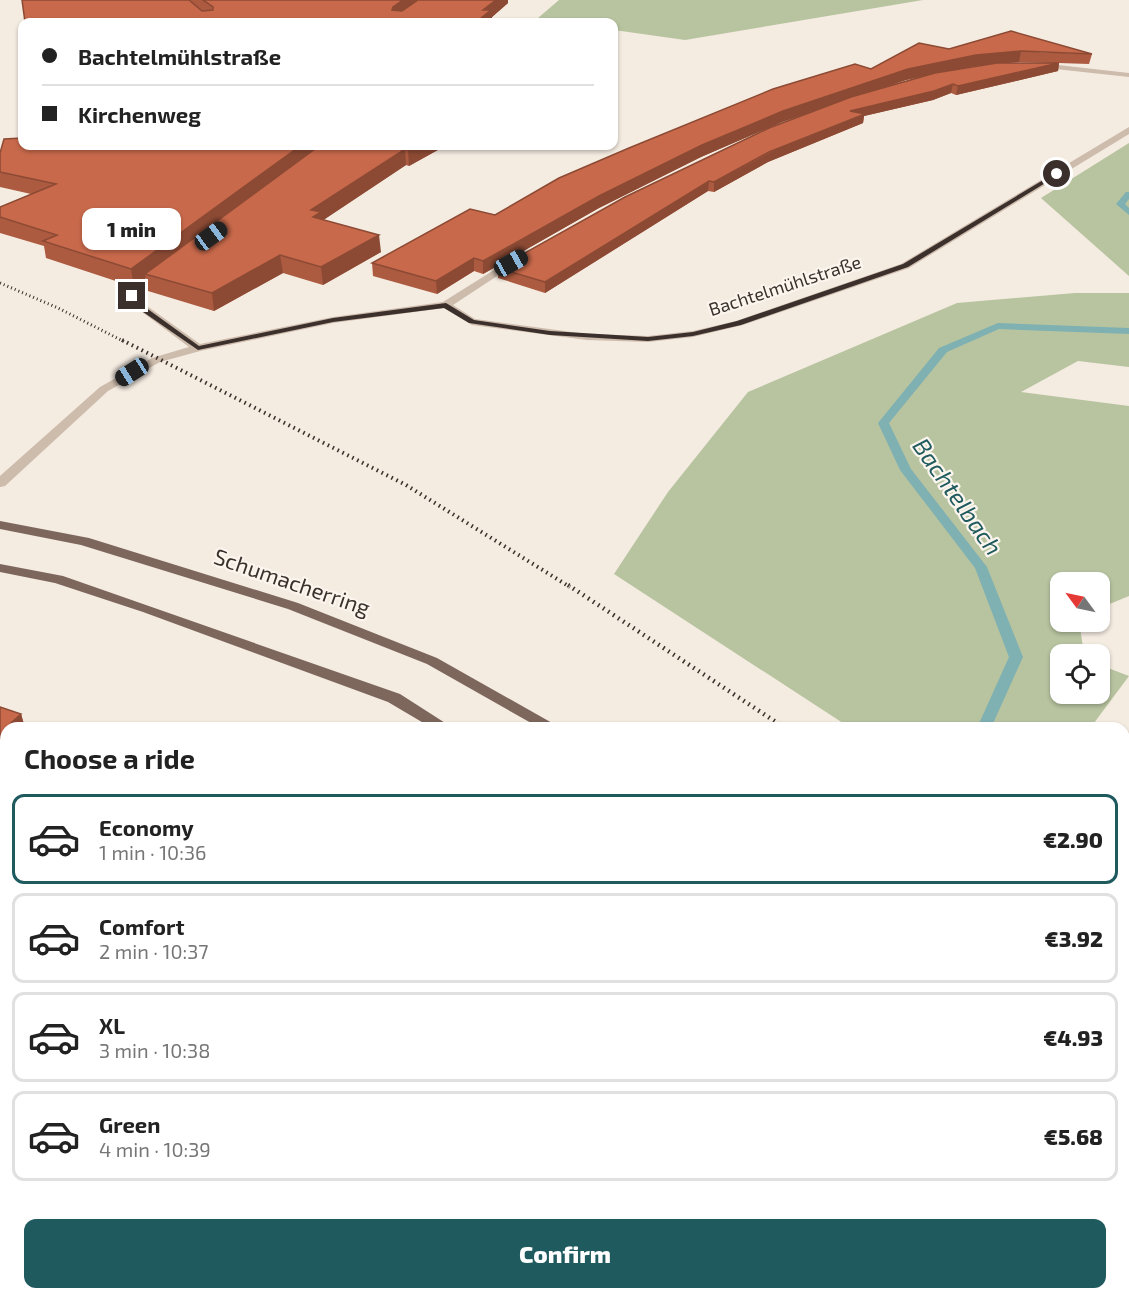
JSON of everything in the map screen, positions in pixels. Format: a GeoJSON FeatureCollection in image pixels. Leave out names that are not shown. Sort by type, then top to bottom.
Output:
{"type":"FeatureCollection","features":[{"type":"Feature","properties":{"kind":"main road","name":"Schumacherring"},"geometry":{"type":"LineString","coordinates":[[0,525],[84,541],[293,606],[432,661],[542,722]]}},
{"type":"Feature","properties":{"kind":"main road"},"geometry":{"type":"LineString","coordinates":[[0,568],[58,579],[148,609],[394,698],[435,722]]}},
{"type":"Feature","properties":{"kind":"street"},"geometry":{"type":"LineString","coordinates":[[1031,66],[1074,68],[1129,75]]}},
{"type":"Feature","properties":{"kind":"street","name":"Bachtelmühlstraße"},"geometry":{"type":"LineString","coordinates":[[446,305],[472,322],[587,338],[648,339],[693,334],[739,323],[905,266],[1129,130]]}},
{"type":"Feature","properties":{"kind":"street"},"geometry":{"type":"LineString","coordinates":[[0,483],[104,389],[156,360],[198,348],[333,320],[446,305],[491,274],[521,257]]}},
{"type":"Feature","properties":{"kind":"street"},"geometry":{"type":"LineString","coordinates":[[168,268],[132,296],[135,303],[198,348]]}},
{"type":"Feature","properties":{"kind":"green space"},"geometry":{"type":"Polygon","coordinates":[[[559,0],[923,0],[685,40],[618,31],[618,18],[538,18],[559,0]]]}},
{"type":"Feature","properties":{"kind":"green space"},"geometry":{"type":"Polygon","coordinates":[[[1129,143],[1129,276],[1041,198],[1129,143]]]}},
{"type":"Feature","properties":{"kind":"green space"},"geometry":{"type":"Polygon","coordinates":[[[1075,293],[1129,293],[1129,367],[1078,361],[1021,392],[1129,406],[1129,596],[1110,604],[1110,572],[1050,572],[1050,632],[1081,632],[1082,644],[1050,644],[1050,704],[1108,704],[1095,722],[841,722],[614,574],[668,492],[748,392],[957,303],[1075,293]]]}},
{"type":"Feature","properties":{"kind":"green space"},"geometry":{"type":"Polygon","coordinates":[[[1110,669],[1129,676],[1110,702],[1110,669]]]}},
{"type":"Feature","properties":{"kind":"building"},"geometry":{"type":"Polygon","coordinates":[[[22,0],[189,0],[202,11],[213,10],[213,7],[203,0],[403,0],[392,10],[402,11],[418,0],[496,0],[483,10],[491,10],[481,18],[24,18],[22,0]]]}},
{"type":"Feature","properties":{"kind":"building"},"geometry":{"type":"Polygon","coordinates":[[[1011,31],[1092,54],[1021,51],[976,55],[908,69],[783,111],[702,145],[599,196],[483,261],[474,258],[436,281],[372,263],[470,209],[495,215],[559,178],[773,89],[855,64],[871,69],[919,43],[949,49],[1011,31]]]}},
{"type":"Feature","properties":{"kind":"building"},"geometry":{"type":"Polygon","coordinates":[[[997,63],[1059,63],[958,86],[953,84],[934,91],[850,111],[865,114],[769,152],[714,182],[709,181],[545,282],[498,268],[625,197],[769,128],[851,97],[935,73],[997,63]]]}},
{"type":"Feature","properties":{"kind":"building"},"geometry":{"type":"Polygon","coordinates":[[[18,138],[18,150],[295,150],[131,269],[43,241],[57,235],[0,217],[0,207],[56,184],[0,172],[0,153],[4,139],[18,138]]]}},
{"type":"Feature","properties":{"kind":"building"},"geometry":{"type":"Polygon","coordinates":[[[314,150],[403,150],[311,210],[321,212],[313,217],[379,235],[321,267],[280,255],[212,293],[145,274],[314,150]]]}},
{"type":"Feature","properties":{"kind":"building"},"geometry":{"type":"Polygon","coordinates":[[[0,707],[21,714],[12,722],[0,722],[0,707]]]}},
{"type":"Feature","properties":{"kind":"waterway","name":"Bachtelbach"},"geometry":{"type":"LineString","coordinates":[[1129,194],[1120,204],[1129,212]]}},
{"type":"Feature","properties":{"kind":"waterway","name":"Bachtelbach"},"geometry":{"type":"LineString","coordinates":[[987,722],[1016,657],[981,567],[906,470],[883,423],[943,350],[998,326],[1129,331]]}},
{"type":"Feature","properties":{"kind":"railway"},"geometry":{"type":"LineString","coordinates":[[0,283],[58,308],[125,342]]}},
{"type":"Feature","properties":{"kind":"railway"},"geometry":{"type":"LineString","coordinates":[[122,340],[406,485],[570,587]]}},
{"type":"Feature","properties":{"kind":"railway"},"geometry":{"type":"LineString","coordinates":[[568,585],[776,722]]}},
{"type":"Feature","properties":{"kind":"route"},"geometry":{"type":"LineString","coordinates":[[132,296],[135,303],[198,348],[333,320],[446,305],[472,322],[587,338],[648,339],[693,334],[739,323],[905,266],[1057,174]]}}]}
